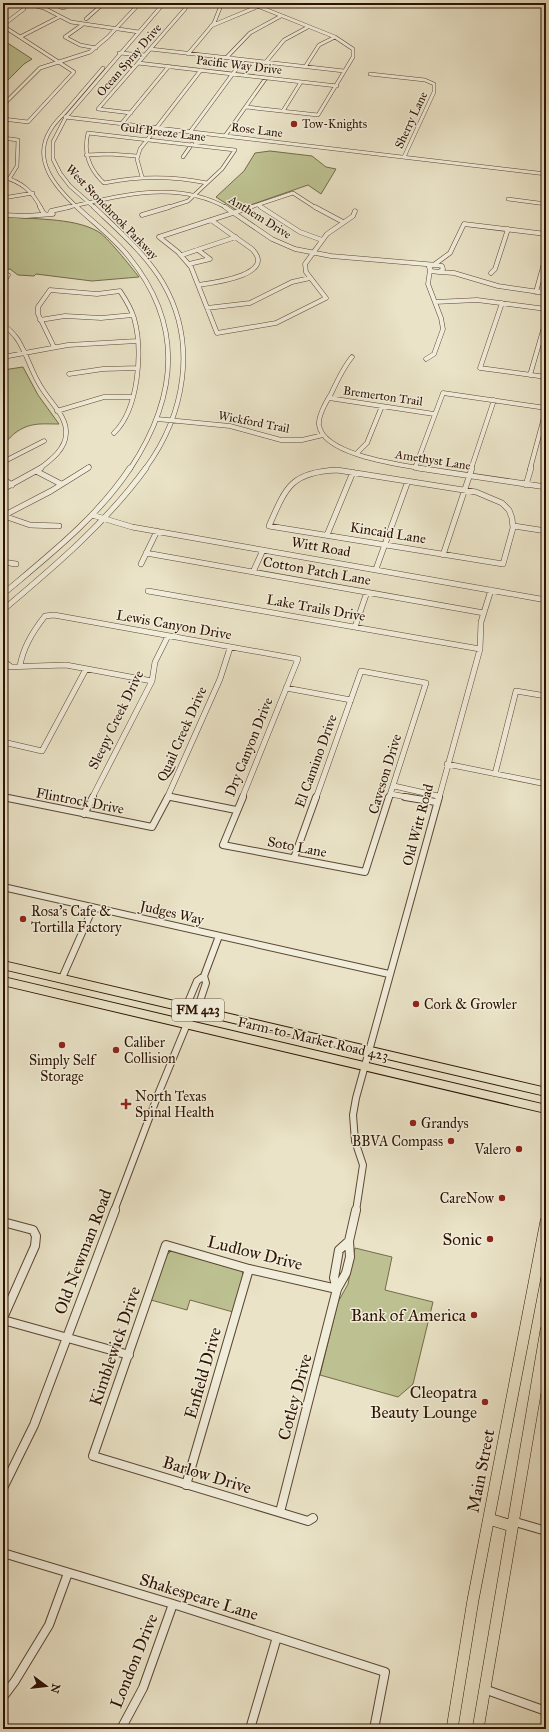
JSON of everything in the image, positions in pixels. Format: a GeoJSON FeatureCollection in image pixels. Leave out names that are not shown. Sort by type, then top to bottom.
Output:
{"type":"FeatureCollection","features":[{"type":"Feature","properties":{"kind":"main road","name":"Farm-to-Market Road 423"},"geometry":{"type":"LineString","coordinates":[[3,965],[546,1092]]}},
{"type":"Feature","properties":{"kind":"main road","name":"Farm-to-Market Road 423"},"geometry":{"type":"LineString","coordinates":[[3,981],[546,1109]]}},
{"type":"Feature","properties":{"kind":"main road","name":"Main Street"},"geometry":{"type":"LineString","coordinates":[[452,1729],[489,1519],[546,1221]]}},
{"type":"Feature","properties":{"kind":"main road"},"geometry":{"type":"LineString","coordinates":[[478,1729],[546,1330]]}},
{"type":"Feature","properties":{"kind":"main road"},"geometry":{"type":"LineString","coordinates":[[489,1519],[512,1523]]}},
{"type":"Feature","properties":{"kind":"street"},"geometry":{"type":"LineString","coordinates":[[27,3],[44,8],[59,17],[82,25],[140,31]]}},
{"type":"Feature","properties":{"kind":"street"},"geometry":{"type":"LineString","coordinates":[[60,7],[64,8],[68,3]]}},
{"type":"Feature","properties":{"kind":"street"},"geometry":{"type":"LineString","coordinates":[[86,19],[90,18],[104,3]]}},
{"type":"Feature","properties":{"kind":"street"},"geometry":{"type":"LineString","coordinates":[[3,105],[38,69],[86,55],[96,48],[140,3]]}},
{"type":"Feature","properties":{"kind":"street"},"geometry":{"type":"LineString","coordinates":[[119,54],[164,3]]}},
{"type":"Feature","properties":{"kind":"street","name":"Ocean Spray Drive"},"geometry":{"type":"LineString","coordinates":[[131,112],[98,109],[185,9],[187,3]]}},
{"type":"Feature","properties":{"kind":"street"},"geometry":{"type":"LineString","coordinates":[[188,54],[211,26],[222,3]]}},
{"type":"Feature","properties":{"kind":"street"},"geometry":{"type":"LineString","coordinates":[[246,107],[318,115],[337,86],[353,57],[354,49],[335,37],[250,3]]}},
{"type":"Feature","properties":{"kind":"street"},"geometry":{"type":"LineString","coordinates":[[211,26],[258,6]]}},
{"type":"Feature","properties":{"kind":"street"},"geometry":{"type":"LineString","coordinates":[[3,119],[28,122],[74,72],[3,25],[24,9]]}},
{"type":"Feature","properties":{"kind":"street"},"geometry":{"type":"LineString","coordinates":[[219,12],[225,13]]}},
{"type":"Feature","properties":{"kind":"street"},"geometry":{"type":"LineString","coordinates":[[230,14],[234,15]]}},
{"type":"Feature","properties":{"kind":"street"},"geometry":{"type":"LineString","coordinates":[[226,58],[244,37],[254,29],[282,16]]}},
{"type":"Feature","properties":{"kind":"street"},"geometry":{"type":"LineString","coordinates":[[20,37],[30,33],[52,19],[59,17]]}},
{"type":"Feature","properties":{"kind":"street"},"geometry":{"type":"LineString","coordinates":[[82,25],[65,37],[80,45],[96,48]]}},
{"type":"Feature","properties":{"kind":"street"},"geometry":{"type":"LineString","coordinates":[[265,63],[281,41],[289,35],[308,27]]}},
{"type":"Feature","properties":{"kind":"street"},"geometry":{"type":"LineString","coordinates":[[305,67],[319,45],[335,37]]}},
{"type":"Feature","properties":{"kind":"street"},"geometry":{"type":"LineString","coordinates":[[119,54],[121,48],[130,42]]}},
{"type":"Feature","properties":{"kind":"street"},"geometry":{"type":"LineString","coordinates":[[150,49],[344,71]]}},
{"type":"Feature","properties":{"kind":"street"},"geometry":{"type":"LineString","coordinates":[[119,54],[144,56]]}},
{"type":"Feature","properties":{"kind":"street","name":"West Stonebrook Parkway"},"geometry":{"type":"LineString","coordinates":[[3,594],[92,515],[129,470],[142,450],[157,419],[166,390],[169,353],[167,331],[155,294],[146,278],[128,255],[55,183],[46,169],[44,159],[46,137],[61,116],[119,54]]}},
{"type":"Feature","properties":{"kind":"street","name":"West Stonebrook Parkway"},"geometry":{"type":"LineString","coordinates":[[3,610],[89,536],[105,520],[144,472],[166,435],[172,420],[180,390],[183,367],[183,341],[172,301],[157,274],[141,252],[61,176],[52,159],[51,149],[54,136],[66,117],[119,54]]}},
{"type":"Feature","properties":{"kind":"street"},"geometry":{"type":"LineString","coordinates":[[190,132],[243,60]]}},
{"type":"Feature","properties":{"kind":"street","name":"Pacific Way Drive"},"geometry":{"type":"LineString","coordinates":[[138,63],[337,86]]}},
{"type":"Feature","properties":{"kind":"street"},"geometry":{"type":"LineString","coordinates":[[122,123],[169,66]]}},
{"type":"Feature","properties":{"kind":"street"},"geometry":{"type":"LineString","coordinates":[[142,177],[137,156],[140,149],[201,70]]}},
{"type":"Feature","properties":{"kind":"street","name":"Sherry Lane"},"geometry":{"type":"LineString","coordinates":[[370,74],[428,81],[435,86],[404,157]]}},
{"type":"Feature","properties":{"kind":"street"},"geometry":{"type":"LineString","coordinates":[[225,136],[266,78]]}},
{"type":"Feature","properties":{"kind":"street"},"geometry":{"type":"LineString","coordinates":[[283,111],[301,82]]}},
{"type":"Feature","properties":{"kind":"street","name":"Rose Lane"},"geometry":{"type":"LineString","coordinates":[[61,116],[546,174]]}},
{"type":"Feature","properties":{"kind":"street","name":"Gulf Breeze Lane"},"geometry":{"type":"LineString","coordinates":[[86,155],[85,146],[88,133],[235,150],[224,167],[208,183]]}},
{"type":"Feature","properties":{"kind":"street"},"geometry":{"type":"LineString","coordinates":[[3,138],[18,140],[18,166],[16,173],[9,178]]}},
{"type":"Feature","properties":{"kind":"street"},"geometry":{"type":"LineString","coordinates":[[183,157],[192,144]]}},
{"type":"Feature","properties":{"kind":"street"},"geometry":{"type":"LineString","coordinates":[[137,156],[112,154],[86,155],[91,169],[104,183],[142,177],[174,177],[208,183]]}},
{"type":"Feature","properties":{"kind":"street"},"geometry":{"type":"LineString","coordinates":[[3,177],[22,183],[33,193],[44,214]]}},
{"type":"Feature","properties":{"kind":"street"},"geometry":{"type":"LineString","coordinates":[[142,215],[180,205],[208,183]]}},
{"type":"Feature","properties":{"kind":"street","name":"Anthem Drive"},"geometry":{"type":"LineString","coordinates":[[3,215],[26,216],[44,214],[118,197],[158,191],[195,194],[215,201],[282,243],[312,253],[442,267]]}},
{"type":"Feature","properties":{"kind":"street"},"geometry":{"type":"LineString","coordinates":[[3,198],[33,193]]}},
{"type":"Feature","properties":{"kind":"street"},"geometry":{"type":"LineString","coordinates":[[343,222],[332,218],[293,193],[159,237],[182,256],[189,264],[217,333],[272,324],[289,318],[326,298],[310,278],[305,266],[312,253],[322,240],[343,222],[353,216],[355,211]]}},
{"type":"Feature","properties":{"kind":"street"},"geometry":{"type":"LineString","coordinates":[[508,199],[546,204]]}},
{"type":"Feature","properties":{"kind":"street"},"geometry":{"type":"LineString","coordinates":[[258,205],[300,232],[322,240]]}},
{"type":"Feature","properties":{"kind":"street"},"geometry":{"type":"LineString","coordinates":[[198,285],[230,280],[248,272],[256,264],[258,258],[256,252],[211,220]]}},
{"type":"Feature","properties":{"kind":"street"},"geometry":{"type":"LineString","coordinates":[[426,360],[434,354],[442,329],[441,318],[428,284],[429,266],[443,260],[455,247],[464,224],[546,234]]}},
{"type":"Feature","properties":{"kind":"street"},"geometry":{"type":"LineString","coordinates":[[491,273],[495,269],[508,229]]}},
{"type":"Feature","properties":{"kind":"street"},"geometry":{"type":"LineString","coordinates":[[182,256],[236,237]]}},
{"type":"Feature","properties":{"kind":"street"},"geometry":{"type":"LineString","coordinates":[[189,264],[210,259],[198,250]]}},
{"type":"Feature","properties":{"kind":"street"},"geometry":{"type":"LineString","coordinates":[[128,255],[141,252]]}},
{"type":"Feature","properties":{"kind":"street"},"geometry":{"type":"LineString","coordinates":[[536,292],[546,256]]}},
{"type":"Feature","properties":{"kind":"street"},"geometry":{"type":"LineString","coordinates":[[429,276],[443,270],[443,260]]}},
{"type":"Feature","properties":{"kind":"street","name":"Anthem Drive"},"geometry":{"type":"LineString","coordinates":[[417,264],[429,270],[438,272]]}},
{"type":"Feature","properties":{"kind":"street"},"geometry":{"type":"LineString","coordinates":[[442,267],[454,273],[498,286],[546,293]]}},
{"type":"Feature","properties":{"kind":"street"},"geometry":{"type":"LineString","coordinates":[[438,272],[454,273]]}},
{"type":"Feature","properties":{"kind":"street"},"geometry":{"type":"LineString","coordinates":[[3,273],[8,275],[3,282]]}},
{"type":"Feature","properties":{"kind":"street"},"geometry":{"type":"LineString","coordinates":[[207,308],[253,302],[292,282],[310,278]]}},
{"type":"Feature","properties":{"kind":"street"},"geometry":{"type":"LineString","coordinates":[[54,347],[38,314],[38,307],[50,290],[97,294],[120,291],[128,301],[133,315],[137,341],[138,368],[133,397],[120,428],[114,433]]}},
{"type":"Feature","properties":{"kind":"street"},"geometry":{"type":"LineString","coordinates":[[435,302],[476,300],[546,309]]}},
{"type":"Feature","properties":{"kind":"street"},"geometry":{"type":"LineString","coordinates":[[502,303],[480,368],[546,377]]}},
{"type":"Feature","properties":{"kind":"street"},"geometry":{"type":"LineString","coordinates":[[40,320],[65,316],[101,318],[133,315]]}},
{"type":"Feature","properties":{"kind":"street"},"geometry":{"type":"LineString","coordinates":[[530,375],[546,320]]}},
{"type":"Feature","properties":{"kind":"street"},"geometry":{"type":"LineString","coordinates":[[3,325],[13,332],[44,395],[57,411],[63,421],[66,431],[65,439],[55,456],[36,471],[3,489]]}},
{"type":"Feature","properties":{"kind":"street"},"geometry":{"type":"LineString","coordinates":[[3,357],[54,347],[137,341]]}},
{"type":"Feature","properties":{"kind":"street"},"geometry":{"type":"LineString","coordinates":[[323,435],[319,428],[319,421],[343,366],[352,357]]}},
{"type":"Feature","properties":{"kind":"street"},"geometry":{"type":"LineString","coordinates":[[69,374],[103,369],[138,368]]}},
{"type":"Feature","properties":{"kind":"street"},"geometry":{"type":"LineString","coordinates":[[415,468],[442,393],[494,400],[546,409],[526,485]]}},
{"type":"Feature","properties":{"kind":"street"},"geometry":{"type":"LineString","coordinates":[[57,411],[104,397],[133,397]]}},
{"type":"Feature","properties":{"kind":"street","name":"Bremerton Trail"},"geometry":{"type":"LineString","coordinates":[[329,398],[434,414]]}},
{"type":"Feature","properties":{"kind":"street"},"geometry":{"type":"LineString","coordinates":[[443,554],[494,400]]}},
{"type":"Feature","properties":{"kind":"street"},"geometry":{"type":"LineString","coordinates":[[357,453],[367,443],[382,406]]}},
{"type":"Feature","properties":{"kind":"street","name":"Wickford Trail"},"geometry":{"type":"LineString","coordinates":[[157,419],[230,426],[281,440],[302,440],[323,435]]}},
{"type":"Feature","properties":{"kind":"street","name":"Amethyst Lane"},"geometry":{"type":"LineString","coordinates":[[323,435],[334,444],[387,463],[546,487]]}},
{"type":"Feature","properties":{"kind":"street"},"geometry":{"type":"LineString","coordinates":[[3,462],[44,441]]}},
{"type":"Feature","properties":{"kind":"street"},"geometry":{"type":"LineString","coordinates":[[3,516],[89,467]]}},
{"type":"Feature","properties":{"kind":"street"},"geometry":{"type":"LineString","coordinates":[[36,471],[61,484]]}},
{"type":"Feature","properties":{"kind":"street","name":"Kincaid Lane"},"geometry":{"type":"LineString","coordinates":[[353,472],[323,471],[306,475],[290,484],[284,492],[269,526],[503,564],[514,526]]}},
{"type":"Feature","properties":{"kind":"street"},"geometry":{"type":"LineString","coordinates":[[327,535],[353,472],[463,490],[490,496],[507,508],[512,517],[514,526],[546,531]]}},
{"type":"Feature","properties":{"kind":"street"},"geometry":{"type":"LineString","coordinates":[[3,479],[12,485]]}},
{"type":"Feature","properties":{"kind":"street"},"geometry":{"type":"LineString","coordinates":[[376,569],[408,481]]}},
{"type":"Feature","properties":{"kind":"street","name":"Witt Road"},"geometry":{"type":"LineString","coordinates":[[92,515],[132,527],[546,600]]}},
{"type":"Feature","properties":{"kind":"street"},"geometry":{"type":"LineString","coordinates":[[3,516],[17,522],[51,527],[59,526]]}},
{"type":"Feature","properties":{"kind":"street"},"geometry":{"type":"LineString","coordinates":[[141,564],[157,531]]}},
{"type":"Feature","properties":{"kind":"street"},"geometry":{"type":"LineString","coordinates":[[253,572],[263,550]]}},
{"type":"Feature","properties":{"kind":"street","name":"Cotton Patch Lane"},"geometry":{"type":"LineString","coordinates":[[146,553],[484,613]]}},
{"type":"Feature","properties":{"kind":"street"},"geometry":{"type":"LineString","coordinates":[[3,562],[16,564]]}},
{"type":"Feature","properties":{"kind":"street","name":"Old Witt Road"},"geometry":{"type":"LineString","coordinates":[[349,1241],[360,1193],[363,1165],[355,1141],[353,1115],[389,974],[480,649],[480,626],[491,590]]}},
{"type":"Feature","properties":{"kind":"street","name":"Lake Trails Drive"},"geometry":{"type":"LineString","coordinates":[[148,591],[480,649]]}},
{"type":"Feature","properties":{"kind":"street"},"geometry":{"type":"LineString","coordinates":[[355,627],[367,592]]}},
{"type":"Feature","properties":{"kind":"street","name":"Lewis Canyon Drive"},"geometry":{"type":"LineString","coordinates":[[20,666],[22,656],[45,616],[54,615],[230,648],[298,659]]}},
{"type":"Feature","properties":{"kind":"street","name":"Sleepy Creek Drive"},"geometry":{"type":"LineString","coordinates":[[84,814],[152,681],[155,662],[168,636]]}},
{"type":"Feature","properties":{"kind":"street","name":"Quail Creek Drive"},"geometry":{"type":"LineString","coordinates":[[152,827],[168,796],[220,679],[230,648]]}},
{"type":"Feature","properties":{"kind":"street","name":"Dry Canyon Drive"},"geometry":{"type":"LineString","coordinates":[[223,845],[298,659]]}},
{"type":"Feature","properties":{"kind":"street"},"geometry":{"type":"LineString","coordinates":[[3,661],[10,666]]}},
{"type":"Feature","properties":{"kind":"street"},"geometry":{"type":"LineString","coordinates":[[3,667],[66,664],[152,681]]}},
{"type":"Feature","properties":{"kind":"street"},"geometry":{"type":"LineString","coordinates":[[3,742],[42,751],[86,669]]}},
{"type":"Feature","properties":{"kind":"street","name":"El Camino Drive"},"geometry":{"type":"LineString","coordinates":[[294,858],[361,671],[426,683]]}},
{"type":"Feature","properties":{"kind":"street","name":"Caveson Drive"},"geometry":{"type":"LineString","coordinates":[[365,872],[426,683]]}},
{"type":"Feature","properties":{"kind":"street"},"geometry":{"type":"LineString","coordinates":[[286,688],[351,700]]}},
{"type":"Feature","properties":{"kind":"street"},"geometry":{"type":"LineString","coordinates":[[494,774],[516,691],[546,696]]}},
{"type":"Feature","properties":{"kind":"street"},"geometry":{"type":"LineString","coordinates":[[447,764],[546,784]]}},
{"type":"Feature","properties":{"kind":"street"},"geometry":{"type":"LineString","coordinates":[[394,786],[438,796]]}},
{"type":"Feature","properties":{"kind":"street"},"geometry":{"type":"LineString","coordinates":[[391,794],[436,802]]}},
{"type":"Feature","properties":{"kind":"street"},"geometry":{"type":"LineString","coordinates":[[168,796],[236,810]]}},
{"type":"Feature","properties":{"kind":"street","name":"Flintrock Drive"},"geometry":{"type":"LineString","coordinates":[[3,797],[152,827]]}},
{"type":"Feature","properties":{"kind":"street","name":"Soto Lane"},"geometry":{"type":"LineString","coordinates":[[223,845],[365,872]]}},
{"type":"Feature","properties":{"kind":"street","name":"Judges Way"},"geometry":{"type":"LineString","coordinates":[[3,887],[389,974]]}},
{"type":"Feature","properties":{"kind":"street"},"geometry":{"type":"LineString","coordinates":[[62,978],[93,908]]}},
{"type":"Feature","properties":{"kind":"street"},"geometry":{"type":"LineString","coordinates":[[187,1024],[197,1010],[206,983],[204,976],[219,936]]}},
{"type":"Feature","properties":{"kind":"street"},"geometry":{"type":"LineString","coordinates":[[187,1024],[186,1007],[196,981],[204,976]]}},
{"type":"Feature","properties":{"kind":"street","name":"Old Newman Road"},"geometry":{"type":"LineString","coordinates":[[3,1488],[34,1425],[187,1024]]}},
{"type":"Feature","properties":{"kind":"street"},"geometry":{"type":"LineString","coordinates":[[3,1222],[33,1230],[36,1236],[35,1246],[3,1319],[129,1355]]}},
{"type":"Feature","properties":{"kind":"street","name":"Cotley Drive"},"geometry":{"type":"LineString","coordinates":[[338,1289],[334,1278],[339,1250],[349,1241]]}},
{"type":"Feature","properties":{"kind":"street","name":"Cotley Drive"},"geometry":{"type":"LineString","coordinates":[[280,1512],[338,1289],[346,1273],[350,1257],[349,1241]]}},
{"type":"Feature","properties":{"kind":"street","name":"Ludlow Drive"},"geometry":{"type":"LineString","coordinates":[[166,1245],[249,1269],[338,1289]]}},
{"type":"Feature","properties":{"kind":"street","name":"Kimblewick Drive"},"geometry":{"type":"LineString","coordinates":[[93,1456],[166,1245]]}},
{"type":"Feature","properties":{"kind":"street","name":"Enfield Drive"},"geometry":{"type":"LineString","coordinates":[[186,1485],[249,1269]]}},
{"type":"Feature","properties":{"kind":"street","name":"Barlow Drive"},"geometry":{"type":"LineString","coordinates":[[93,1456],[308,1521],[313,1518]]}},
{"type":"Feature","properties":{"kind":"street"},"geometry":{"type":"LineString","coordinates":[[512,1523],[546,1531]]}},
{"type":"Feature","properties":{"kind":"street","name":"Shakespeare Lane"},"geometry":{"type":"LineString","coordinates":[[3,1553],[173,1604],[385,1672],[374,1729]]}},
{"type":"Feature","properties":{"kind":"street"},"geometry":{"type":"LineString","coordinates":[[3,1698],[15,1681],[48,1625],[68,1572]]}},
{"type":"Feature","properties":{"kind":"street","name":"London Drive"},"geometry":{"type":"LineString","coordinates":[[121,1729],[143,1688],[173,1604]]}},
{"type":"Feature","properties":{"kind":"street"},"geometry":{"type":"LineString","coordinates":[[250,1729],[277,1637]]}},
{"type":"Feature","properties":{"kind":"street"},"geometry":{"type":"LineString","coordinates":[[484,1689],[546,1710]]}},
{"type":"Feature","properties":{"kind":"green space"},"geometry":{"type":"Polygon","coordinates":[[[3,40],[32,59],[24,64],[3,85],[3,40]]]}},
{"type":"Feature","properties":{"kind":"green space"},"geometry":{"type":"Polygon","coordinates":[[[270,151],[312,156],[326,167],[336,169],[321,194],[308,185],[236,210],[216,197],[244,171],[255,153],[270,151]]]}},
{"type":"Feature","properties":{"kind":"green space"},"geometry":{"type":"Polygon","coordinates":[[[3,216],[64,221],[87,226],[101,234],[125,259],[139,277],[92,281],[36,274],[34,276],[18,275],[10,269],[3,270],[3,216]]]}},
{"type":"Feature","properties":{"kind":"green space"},"geometry":{"type":"Polygon","coordinates":[[[23,367],[38,395],[59,424],[31,425],[20,429],[3,443],[3,370],[23,367]]]}},
{"type":"Feature","properties":{"kind":"green space"},"geometry":{"type":"Polygon","coordinates":[[[355,1248],[392,1257],[385,1290],[433,1302],[413,1384],[398,1397],[320,1375],[338,1302],[348,1284],[355,1248]]]}},
{"type":"Feature","properties":{"kind":"green space"},"geometry":{"type":"Polygon","coordinates":[[[171,1251],[242,1271],[243,1275],[233,1312],[190,1300],[187,1310],[151,1300],[165,1257],[171,1251]]]}},
{"type":"Feature","properties":{"kind":"place","name":"Tow-Knights"},"geometry":{"type":"Point","coordinates":[294,124]}},
{"type":"Feature","properties":{"kind":"place","name":"Rosa’s Cafe & Tortilla Factory"},"geometry":{"type":"Point","coordinates":[23,919]}},
{"type":"Feature","properties":{"kind":"place","name":"Cork & Growler"},"geometry":{"type":"Point","coordinates":[416,1004]}},
{"type":"Feature","properties":{"kind":"place","name":"Simply Self Storage"},"geometry":{"type":"Point","coordinates":[62,1045]}},
{"type":"Feature","properties":{"kind":"place","name":"Caliber Collision"},"geometry":{"type":"Point","coordinates":[116,1050]}},
{"type":"Feature","properties":{"kind":"place","name":"North Texas Spinal Health"},"geometry":{"type":"Point","coordinates":[126,1104]}},
{"type":"Feature","properties":{"kind":"place","name":"Grandys"},"geometry":{"type":"Point","coordinates":[413,1123]}},
{"type":"Feature","properties":{"kind":"place","name":"BBVA Compass"},"geometry":{"type":"Point","coordinates":[451,1141]}},
{"type":"Feature","properties":{"kind":"place","name":"Valero"},"geometry":{"type":"Point","coordinates":[519,1149]}},
{"type":"Feature","properties":{"kind":"place","name":"CareNow"},"geometry":{"type":"Point","coordinates":[502,1198]}},
{"type":"Feature","properties":{"kind":"place","name":"Sonic"},"geometry":{"type":"Point","coordinates":[490,1239]}},
{"type":"Feature","properties":{"kind":"place","name":"Bank of America"},"geometry":{"type":"Point","coordinates":[474,1315]}},
{"type":"Feature","properties":{"kind":"place","name":"Cleopatra Beauty Lounge"},"geometry":{"type":"Point","coordinates":[485,1402]}}]}
